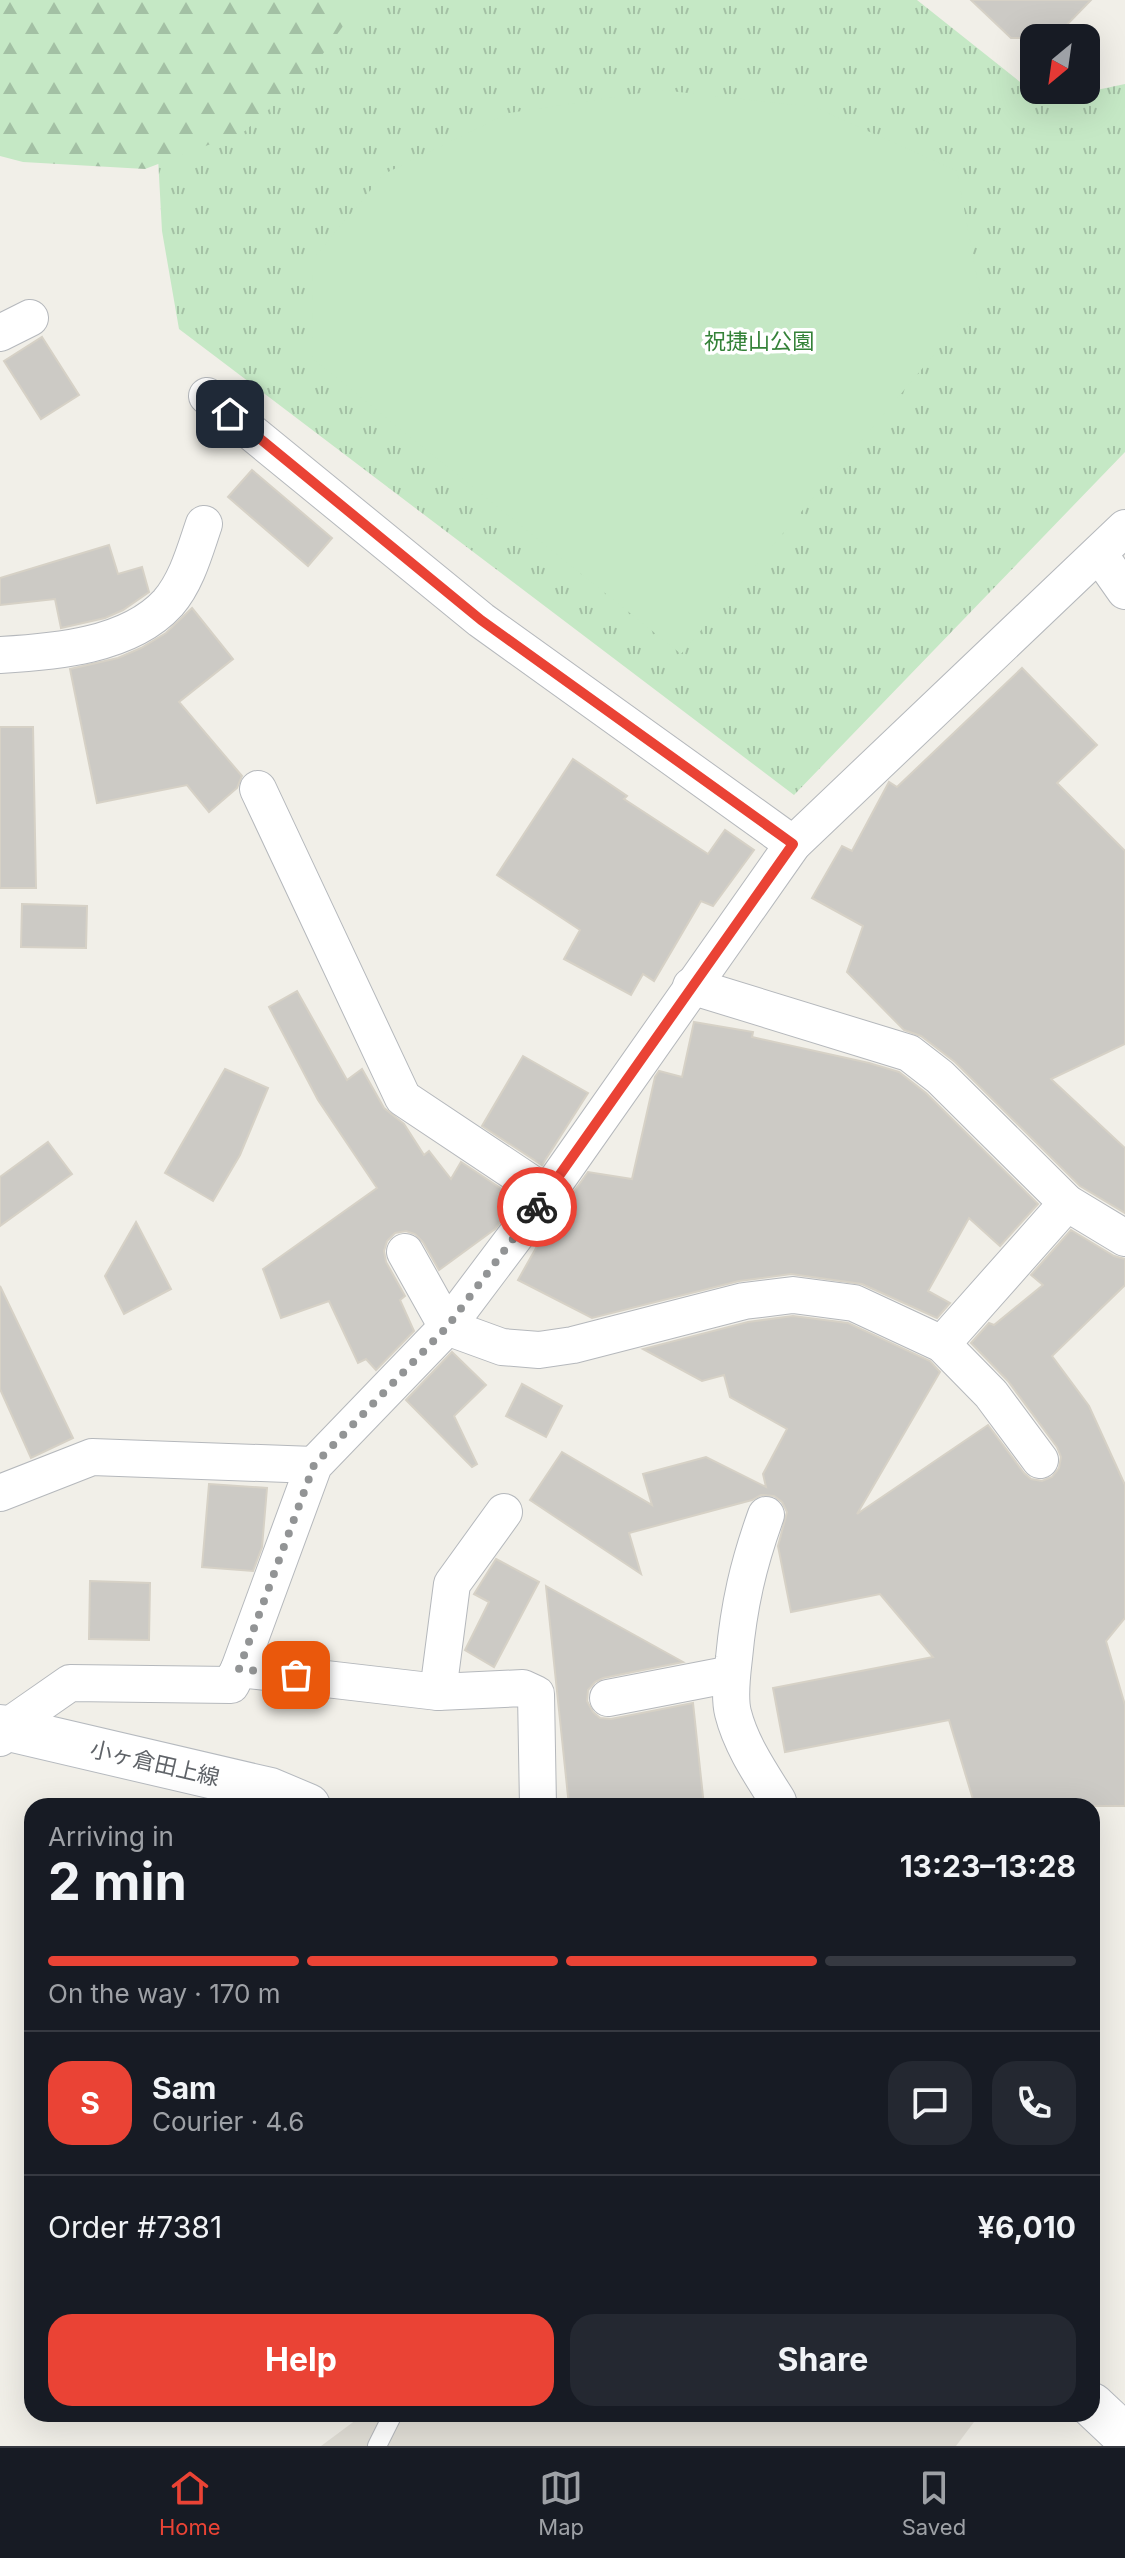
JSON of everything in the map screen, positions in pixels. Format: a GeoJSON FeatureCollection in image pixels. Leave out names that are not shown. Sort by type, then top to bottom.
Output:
{"type":"FeatureCollection","features":[{"type":"Feature","properties":{"kind":"main road","name":"小ヶ倉田上線"},"geometry":{"type":"LineString","coordinates":[[1,1732],[270,1790],[289,1798]]}},
{"type":"Feature","properties":{"kind":"main road"},"geometry":{"type":"LineString","coordinates":[[1100,2413],[1125,2436]]}},
{"type":"Feature","properties":{"kind":"street"},"geometry":{"type":"LineString","coordinates":[[207,396],[481,620],[793,844]]}},
{"type":"Feature","properties":{"kind":"street"},"geometry":{"type":"LineString","coordinates":[[0,655],[58,652],[102,640],[148,621],[169,601],[184,579],[204,524]]}},
{"type":"Feature","properties":{"kind":"street"},"geometry":{"type":"LineString","coordinates":[[1,1732],[70,1683],[231,1685],[314,1465],[447,1327],[547,1194],[793,844],[1125,528]]}},
{"type":"Feature","properties":{"kind":"street"},"geometry":{"type":"LineString","coordinates":[[1099,554],[1125,591]]}},
{"type":"Feature","properties":{"kind":"street"},"geometry":{"type":"LineString","coordinates":[[258,789],[403,1098],[547,1194]]}},
{"type":"Feature","properties":{"kind":"street"},"geometry":{"type":"LineString","coordinates":[[691,986],[909,1053],[940,1077],[1067,1203],[1125,1238]]}},
{"type":"Feature","properties":{"kind":"street"},"geometry":{"type":"LineString","coordinates":[[942,1344],[1067,1203]]}},
{"type":"Feature","properties":{"kind":"street"},"geometry":{"type":"LineString","coordinates":[[405,1252],[447,1327],[502,1347],[539,1350],[573,1345],[744,1301],[793,1295],[854,1303],[942,1344],[991,1394],[1040,1460]]}},
{"type":"Feature","properties":{"kind":"street"},"geometry":{"type":"LineString","coordinates":[[0,1493],[92,1457],[314,1465]]}},
{"type":"Feature","properties":{"kind":"street"},"geometry":{"type":"LineString","coordinates":[[438,1692],[452,1584],[504,1512]]}},
{"type":"Feature","properties":{"kind":"street"},"geometry":{"type":"LineString","coordinates":[[766,1515],[750,1560],[739,1606],[732,1674],[733,1713],[752,1759],[776,1798]]}},
{"type":"Feature","properties":{"kind":"street"},"geometry":{"type":"LineString","coordinates":[[239,1669],[438,1692],[523,1688],[536,1694],[538,1798]]}},
{"type":"Feature","properties":{"kind":"street"},"geometry":{"type":"LineString","coordinates":[[608,1698],[732,1674]]}},
{"type":"Feature","properties":{"kind":"lane"},"geometry":{"type":"LineString","coordinates":[[377,2446],[389,2422]]}},
{"type":"Feature","properties":{"kind":"shaded area"},"geometry":{"type":"Polygon","coordinates":[[[353,2422],[974,2422],[956,2446],[321,2446],[353,2422]]]}},
{"type":"Feature","properties":{"kind":"green space"},"geometry":{"type":"Polygon","coordinates":[[[0,0],[362,0],[309,73],[245,131],[145,169],[23,162],[0,156],[0,0]]]}},
{"type":"Feature","properties":{"kind":"green space","name":"祝捷山公園"},"geometry":{"type":"Polygon","coordinates":[[[180,0],[917,0],[1020,82],[1020,104],[1100,104],[1100,89],[1125,84],[1125,452],[794,795],[179,329],[162,231],[151,29],[180,0]]]}},
{"type":"Feature","properties":{"kind":"green space"},"geometry":{"type":"Polygon","coordinates":[[[661,90],[814,107],[957,171],[981,299],[681,654],[313,359],[312,260],[384,174],[509,113],[661,90]]]}},
{"type":"Feature","properties":{"kind":"building"},"geometry":{"type":"Polygon","coordinates":[[[971,0],[1091,0],[1068,24],[1020,24],[1020,38],[1011,38],[971,0]]]}},
{"type":"Feature","properties":{"kind":"building"},"geometry":{"type":"Polygon","coordinates":[[[42,337],[79,395],[41,419],[4,361],[42,337]]]}},
{"type":"Feature","properties":{"kind":"building"},"geometry":{"type":"Polygon","coordinates":[[[252,470],[332,538],[308,566],[228,497],[252,470]]]}},
{"type":"Feature","properties":{"kind":"building"},"geometry":{"type":"Polygon","coordinates":[[[109,545],[118,574],[142,567],[149,592],[123,610],[105,618],[61,628],[55,599],[0,605],[0,578],[109,545]]]}},
{"type":"Feature","properties":{"kind":"building"},"geometry":{"type":"Polygon","coordinates":[[[192,608],[233,659],[179,702],[242,776],[237,788],[209,812],[187,785],[97,803],[70,669],[118,658],[141,648],[166,633],[192,608]]]}},
{"type":"Feature","properties":{"kind":"building"},"geometry":{"type":"Polygon","coordinates":[[[1022,668],[1097,745],[1057,783],[1125,851],[1125,1044],[1051,1079],[1125,1148],[1125,1213],[1080,1186],[955,1062],[921,1036],[904,1030],[847,972],[863,926],[812,898],[842,846],[852,851],[889,782],[897,787],[1022,668]]]}},
{"type":"Feature","properties":{"kind":"building"},"geometry":{"type":"Polygon","coordinates":[[[0,727],[33,727],[36,888],[0,888],[0,727]]]}},
{"type":"Feature","properties":{"kind":"building"},"geometry":{"type":"Polygon","coordinates":[[[573,759],[627,796],[624,799],[708,854],[725,830],[754,850],[713,906],[701,901],[654,981],[643,974],[631,995],[564,959],[580,930],[497,875],[573,759]]]}},
{"type":"Feature","properties":{"kind":"building"},"geometry":{"type":"Polygon","coordinates":[[[22,904],[87,906],[86,948],[21,947],[22,904]]]}},
{"type":"Feature","properties":{"kind":"building"},"geometry":{"type":"Polygon","coordinates":[[[297,991],[347,1080],[362,1069],[384,1108],[404,1124],[424,1155],[429,1151],[451,1179],[461,1162],[517,1199],[495,1229],[439,1270],[415,1234],[406,1231],[395,1233],[387,1241],[384,1251],[386,1262],[405,1296],[400,1300],[414,1331],[376,1370],[366,1359],[358,1363],[329,1301],[281,1318],[263,1269],[377,1188],[318,1100],[269,1007],[297,991]]]}},
{"type":"Feature","properties":{"kind":"building"},"geometry":{"type":"Polygon","coordinates":[[[694,1022],[753,1032],[752,1037],[899,1072],[926,1093],[1038,1204],[1000,1246],[969,1218],[928,1291],[950,1303],[937,1318],[862,1284],[791,1274],[739,1281],[592,1318],[518,1280],[545,1232],[588,1172],[632,1179],[655,1077],[659,1071],[682,1077],[694,1022]]]}},
{"type":"Feature","properties":{"kind":"building"},"geometry":{"type":"Polygon","coordinates":[[[523,1056],[588,1093],[542,1165],[482,1126],[523,1056]]]}},
{"type":"Feature","properties":{"kind":"building"},"geometry":{"type":"Polygon","coordinates":[[[225,1069],[268,1088],[240,1155],[213,1201],[165,1173],[225,1069]]]}},
{"type":"Feature","properties":{"kind":"building"},"geometry":{"type":"Polygon","coordinates":[[[48,1142],[72,1174],[0,1226],[0,1177],[48,1142]]]}},
{"type":"Feature","properties":{"kind":"building"},"geometry":{"type":"Polygon","coordinates":[[[136,1222],[171,1289],[124,1314],[105,1276],[136,1222]]]}},
{"type":"Feature","properties":{"kind":"building"},"geometry":{"type":"Polygon","coordinates":[[[1071,1230],[1114,1256],[1125,1259],[1125,1285],[1052,1356],[1089,1406],[1125,1485],[1125,1618],[1106,1641],[1125,1705],[1125,1806],[1100,1806],[1100,1798],[973,1798],[949,1720],[785,1752],[773,1688],[933,1657],[880,1594],[791,1612],[778,1546],[787,1512],[782,1502],[774,1496],[761,1495],[629,1533],[641,1574],[530,1500],[562,1452],[652,1505],[643,1474],[706,1457],[766,1487],[763,1474],[787,1429],[730,1397],[724,1375],[702,1381],[643,1349],[748,1322],[793,1316],[848,1323],[930,1361],[940,1372],[857,1514],[988,1425],[1031,1479],[1042,1481],[1052,1477],[1059,1468],[1061,1457],[1057,1447],[1008,1381],[971,1343],[989,1323],[994,1325],[1043,1285],[1031,1275],[1071,1230]]]}},
{"type":"Feature","properties":{"kind":"building"},"geometry":{"type":"Polygon","coordinates":[[[0,1286],[73,1438],[31,1458],[0,1389],[0,1286]]]}},
{"type":"Feature","properties":{"kind":"building"},"geometry":{"type":"Polygon","coordinates":[[[452,1352],[486,1385],[454,1416],[477,1464],[472,1467],[406,1400],[452,1352]]]}},
{"type":"Feature","properties":{"kind":"building"},"geometry":{"type":"Polygon","coordinates":[[[522,1384],[562,1406],[546,1437],[506,1416],[522,1384]]]}},
{"type":"Feature","properties":{"kind":"building"},"geometry":{"type":"Polygon","coordinates":[[[209,1484],[267,1488],[262,1547],[253,1571],[202,1567],[209,1484]]]}},
{"type":"Feature","properties":{"kind":"building"},"geometry":{"type":"Polygon","coordinates":[[[496,1559],[539,1582],[494,1667],[465,1650],[489,1602],[474,1594],[496,1559]]]}},
{"type":"Feature","properties":{"kind":"building"},"geometry":{"type":"Polygon","coordinates":[[[90,1581],[150,1583],[149,1640],[89,1639],[90,1581]]]}},
{"type":"Feature","properties":{"kind":"building"},"geometry":{"type":"Polygon","coordinates":[[[546,1586],[683,1662],[603,1678],[588,1690],[587,1701],[600,1718],[611,1719],[693,1703],[703,1798],[568,1798],[546,1586]]]}},
{"type":"Feature","properties":{"kind":"way so far"},"geometry":{"type":"LineString","coordinates":[[296,1675],[239,1669],[314,1465],[447,1327],[537,1207]]}},
{"type":"Feature","properties":{"kind":"route"},"geometry":{"type":"LineString","coordinates":[[230,414],[481,620],[793,844],[537,1207]]}}]}
